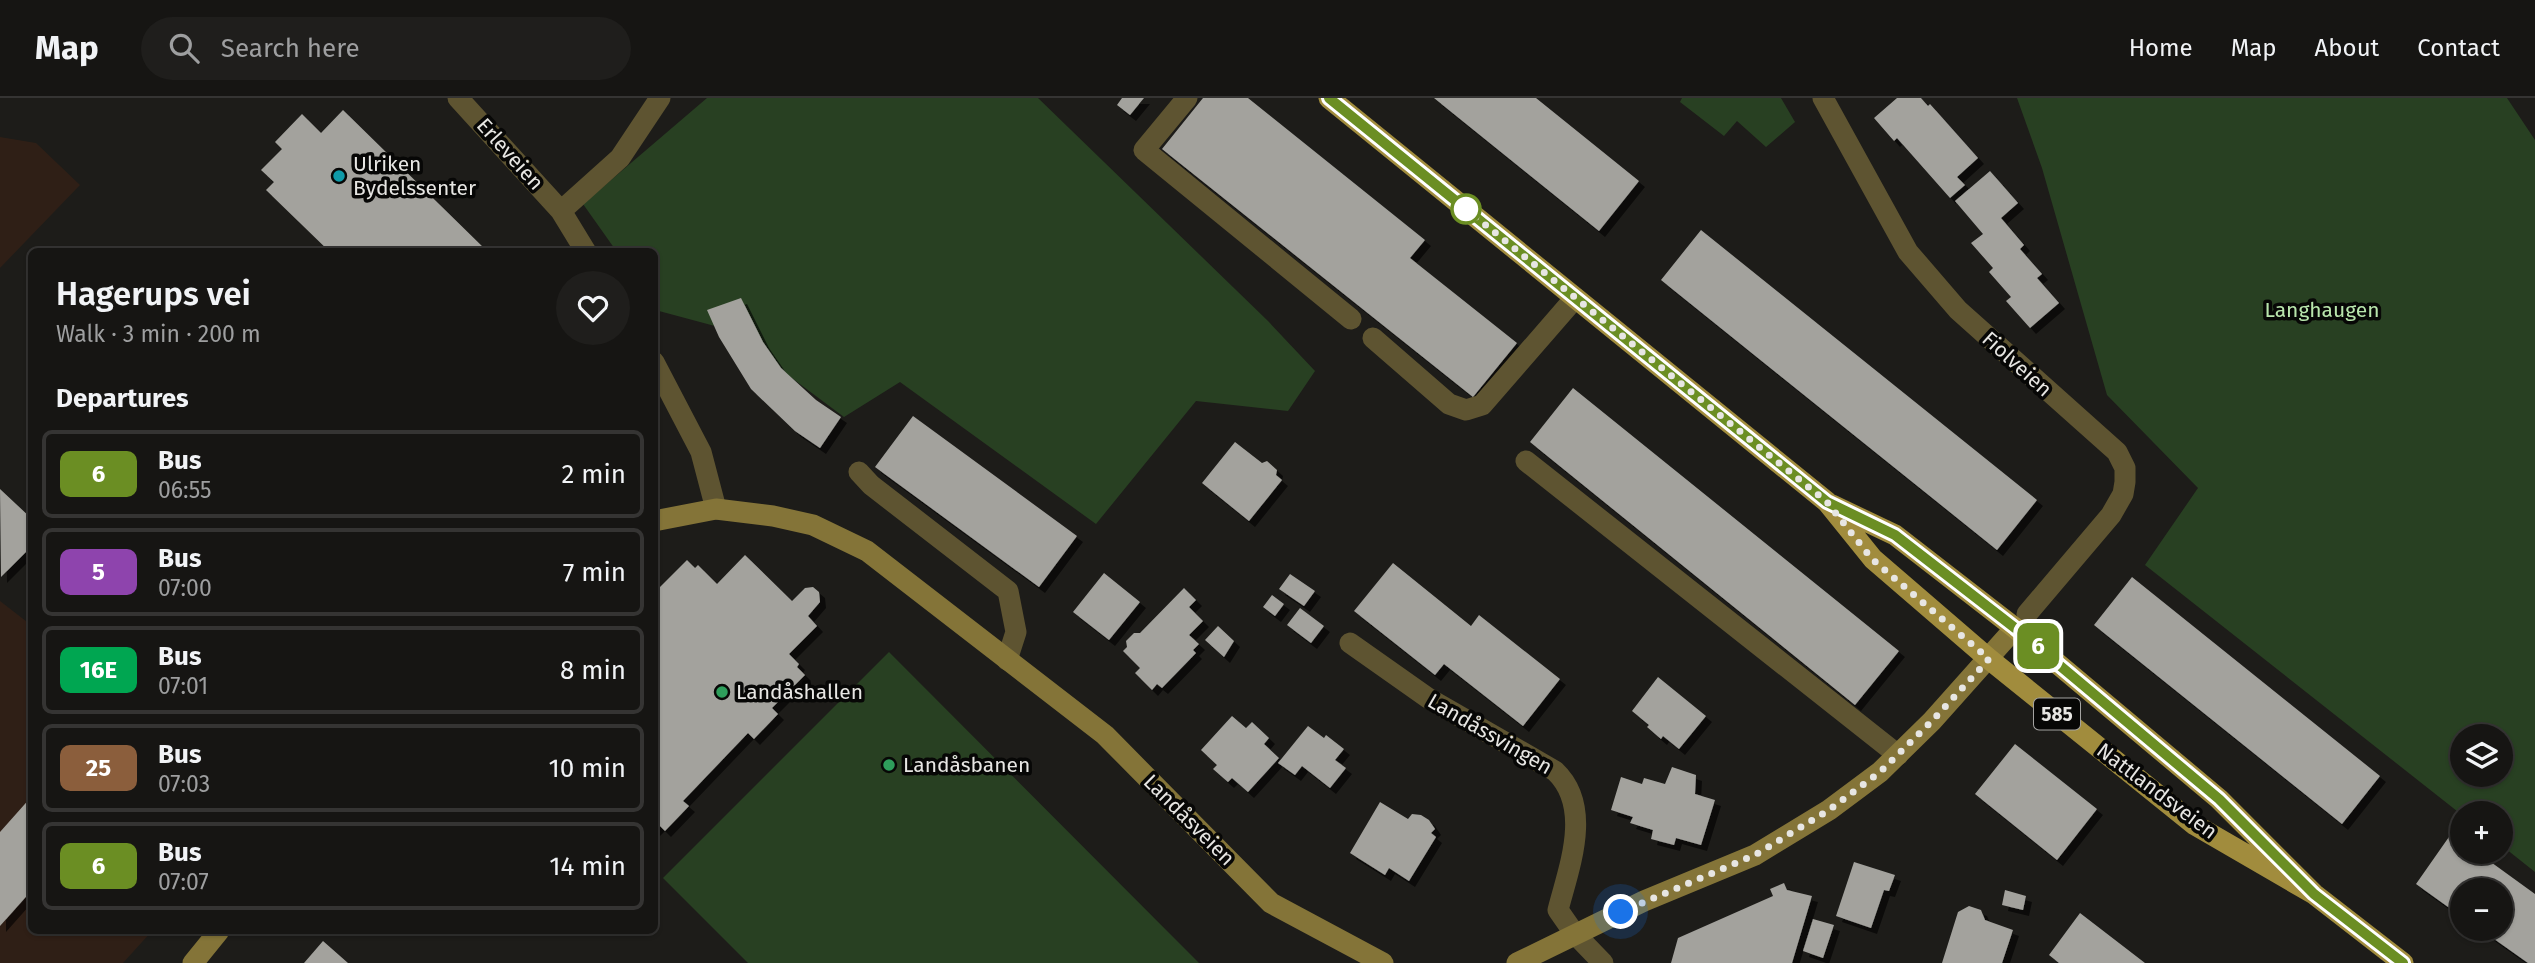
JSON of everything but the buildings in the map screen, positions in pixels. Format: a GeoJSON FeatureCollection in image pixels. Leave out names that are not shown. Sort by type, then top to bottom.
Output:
{"type":"FeatureCollection","features":[{"type":"Feature","properties":{"kind":"main road","name":"Nattlandsveien"},"geometry":{"type":"LineString","coordinates":[[1329,98],[1827,502],[1872,559],[1989,659],[2195,825],[2314,894]]}},
{"type":"Feature","properties":{"kind":"main road","name":"Nattlandsveien"},"geometry":{"type":"LineString","coordinates":[[1827,502],[1895,535],[2021,621],[2210,791],[2314,894],[2403,963]]}},
{"type":"Feature","properties":{"kind":"street","name":"Erleveien"},"geometry":{"type":"LineString","coordinates":[[458,98],[561,211],[584,248]]}},
{"type":"Feature","properties":{"kind":"street"},"geometry":{"type":"LineString","coordinates":[[561,211],[620,158],[660,98]]}},
{"type":"Feature","properties":{"kind":"street"},"geometry":{"type":"LineString","coordinates":[[1186,98],[1144,150],[1351,319]]}},
{"type":"Feature","properties":{"kind":"street","name":"Fiolveien"},"geometry":{"type":"LineString","coordinates":[[1823,98],[1908,252],[1958,310],[2117,452],[2125,468],[2123,494],[2111,515],[2021,621]]}},
{"type":"Feature","properties":{"kind":"street"},"geometry":{"type":"LineString","coordinates":[[1373,338],[1449,404],[1466,410],[1482,405],[1575,298]]}},
{"type":"Feature","properties":{"kind":"street"},"geometry":{"type":"LineString","coordinates":[[658,370],[701,452],[716,509]]}},
{"type":"Feature","properties":{"kind":"street"},"geometry":{"type":"LineString","coordinates":[[1526,461],[1898,755]]}},
{"type":"Feature","properties":{"kind":"street"},"geometry":{"type":"LineString","coordinates":[[859,472],[870,485],[1008,591],[1015,615],[1016,632],[1007,660]]}},
{"type":"Feature","properties":{"kind":"street","name":"Landåsveien"},"geometry":{"type":"LineString","coordinates":[[658,520],[716,509],[773,516],[813,525],[867,551],[1105,735],[1271,903],[1382,963]]}},
{"type":"Feature","properties":{"kind":"street"},"geometry":{"type":"LineString","coordinates":[[1517,963],[1644,901],[1755,855],[1829,810],[1898,755],[1989,659],[2021,621]]}},
{"type":"Feature","properties":{"kind":"street","name":"Landåssvingen"},"geometry":{"type":"LineString","coordinates":[[1350,643],[1428,698],[1555,771],[1564,779],[1572,796],[1576,840],[1558,910],[1574,933]]}},
{"type":"Feature","properties":{"kind":"street"},"geometry":{"type":"LineString","coordinates":[[1574,933],[1603,963]]}},
{"type":"Feature","properties":{"kind":"street"},"geometry":{"type":"LineString","coordinates":[[193,963],[217,934]]}},
{"type":"Feature","properties":{"kind":"shaded area"},"geometry":{"type":"Polygon","coordinates":[[[0,137],[36,143],[80,185],[0,268],[0,137]]]}},
{"type":"Feature","properties":{"kind":"shaded area"},"geometry":{"type":"Polygon","coordinates":[[[0,601],[28,623],[28,934],[149,934],[123,963],[0,963],[0,601]]]}},
{"type":"Feature","properties":{"kind":"green space"},"geometry":{"type":"Polygon","coordinates":[[[707,98],[1038,98],[1268,321],[1315,371],[1288,411],[1196,401],[1096,524],[900,382],[844,417],[726,329],[659,311],[658,248],[614,248],[583,204],[707,98]]]}},
{"type":"Feature","properties":{"kind":"green space"},"geometry":{"type":"Polygon","coordinates":[[[1682,98],[1781,98],[1795,122],[1766,147],[1737,121],[1724,136],[1680,102],[1682,98]]]}},
{"type":"Feature","properties":{"kind":"green space","name":"Langhaugen"},"geometry":{"type":"Polygon","coordinates":[[[2017,98],[2507,98],[2535,140],[2535,872],[2513,855],[2513,801],[2450,801],[2450,806],[2145,565],[2198,488],[2107,395],[2042,168],[2017,98]]]}},
{"type":"Feature","properties":{"kind":"green space","name":"Landåsbanen"},"geometry":{"type":"Polygon","coordinates":[[[889,652],[1199,963],[748,963],[663,878],[889,652]]]}},
{"type":"Feature","properties":{"kind":"bus line","name":"6"},"geometry":{"type":"LineString","coordinates":[[1329,98],[1827,502],[1895,535],[2015,628],[2219,799],[2314,894],[2403,963]]}},
{"type":"Feature","properties":{"kind":"place","name":"Ulriken Bydelssenter"},"geometry":{"type":"Point","coordinates":[339,176]}},
{"type":"Feature","properties":{"kind":"place","name":"Landåshallen"},"geometry":{"type":"Point","coordinates":[722,692]}},
{"type":"Feature","properties":{"kind":"place","name":"Landåsbanen"},"geometry":{"type":"Point","coordinates":[889,765]}},
{"type":"Feature","properties":{"kind":"route"},"geometry":{"type":"LineString","coordinates":[[1466,209],[1827,502],[1872,559],[1989,659],[1880,772],[1829,810],[1755,855],[1621,912]]}}]}
